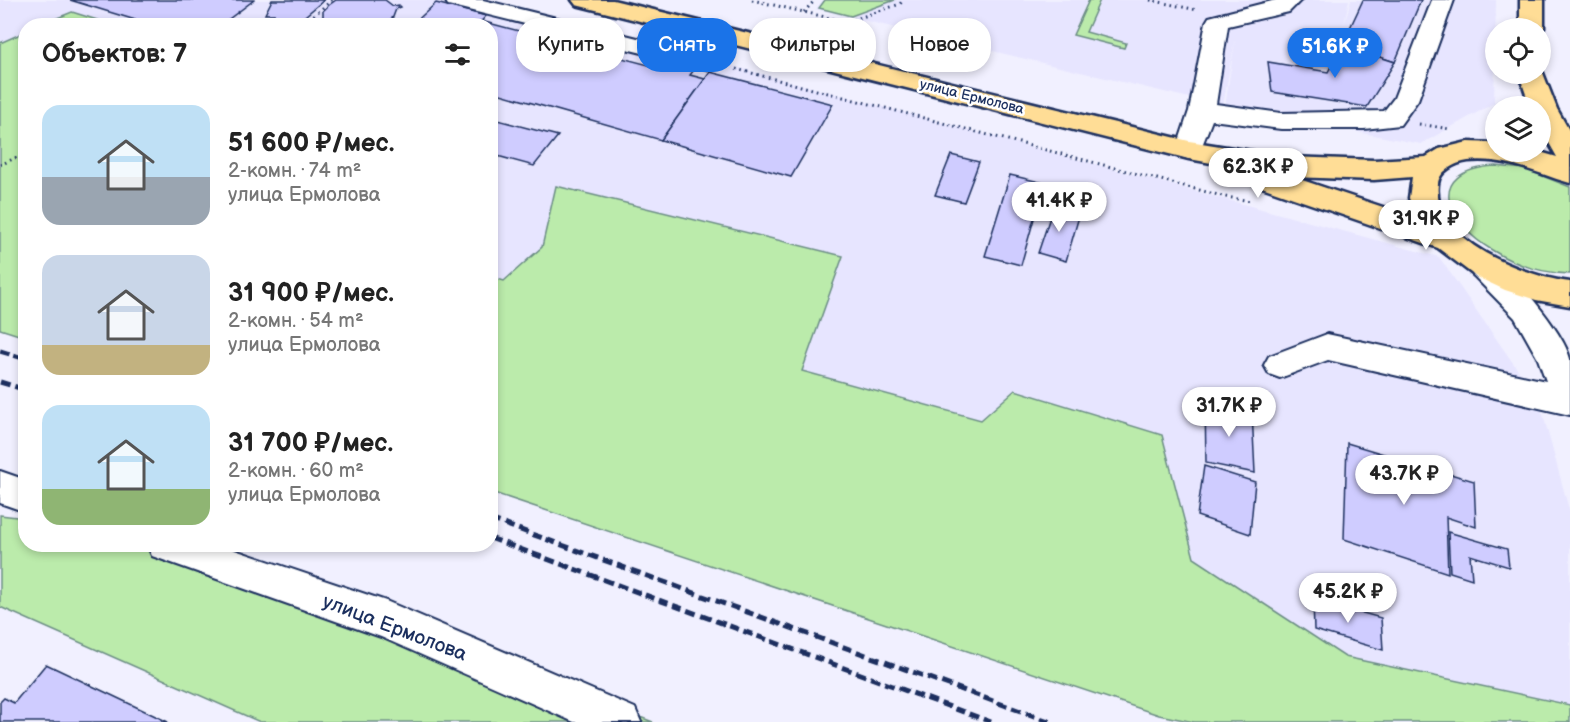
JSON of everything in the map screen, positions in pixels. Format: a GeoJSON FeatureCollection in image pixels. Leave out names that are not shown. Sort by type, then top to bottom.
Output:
{"type":"FeatureCollection","features":[{"type":"Feature","properties":{"kind":"main road","name":"улица Ермолова"},"geometry":{"type":"LineString","coordinates":[[584,0],[1080,124],[1190,150],[1289,167],[1374,170],[1433,166],[1447,158],[1485,146]]}},
{"type":"Feature","properties":{"kind":"main road"},"geometry":{"type":"LineString","coordinates":[[1532,0],[1532,18]]}},
{"type":"Feature","properties":{"kind":"main road"},"geometry":{"type":"LineString","coordinates":[[1535,84],[1544,110],[1569,156]]}},
{"type":"Feature","properties":{"kind":"main road","name":"улица Ермолова"},"geometry":{"type":"LineString","coordinates":[[1080,124],[1272,180],[1448,240]]}},
{"type":"Feature","properties":{"kind":"main road","name":"улица Ермолова"},"geometry":{"type":"LineString","coordinates":[[1551,158],[1569,156]]}},
{"type":"Feature","properties":{"kind":"main road","name":"улица Ермолова"},"geometry":{"type":"LineString","coordinates":[[1433,166],[1424,180],[1423,198],[1431,219],[1448,240],[1483,267],[1514,282],[1548,292],[1570,294]]}},
{"type":"Feature","properties":{"kind":"street"},"geometry":{"type":"LineString","coordinates":[[456,0],[637,45]]}},
{"type":"Feature","properties":{"kind":"street"},"geometry":{"type":"LineString","coordinates":[[1190,150],[1202,111],[1217,22],[1281,7],[1290,0]]}},
{"type":"Feature","properties":{"kind":"street"},"geometry":{"type":"LineString","coordinates":[[1202,111],[1281,121],[1391,119],[1406,100],[1443,0]]}},
{"type":"Feature","properties":{"kind":"street"},"geometry":{"type":"LineString","coordinates":[[1483,267],[1526,310],[1553,356],[1570,400]]}},
{"type":"Feature","properties":{"kind":"street"},"geometry":{"type":"LineString","coordinates":[[1280,365],[1327,347],[1570,400]]}},
{"type":"Feature","properties":{"kind":"street"},"geometry":{"type":"LineString","coordinates":[[0,487],[18,493]]}},
{"type":"Feature","properties":{"kind":"street","name":"улица Ермолова"},"geometry":{"type":"LineString","coordinates":[[188,552],[386,620],[621,722]]}},
{"type":"Feature","properties":{"kind":"path"},"geometry":{"type":"LineString","coordinates":[[311,18],[332,0]]}},
{"type":"Feature","properties":{"kind":"path"},"geometry":{"type":"LineString","coordinates":[[752,0],[847,22],[900,4],[903,0]]}},
{"type":"Feature","properties":{"kind":"path"},"geometry":{"type":"LineString","coordinates":[[804,12],[815,0]]}},
{"type":"Feature","properties":{"kind":"path"},"geometry":{"type":"LineString","coordinates":[[1150,0],[1230,18]]}},
{"type":"Feature","properties":{"kind":"path"},"geometry":{"type":"LineString","coordinates":[[737,70],[1226,197],[1261,203]]}},
{"type":"Feature","properties":{"kind":"path"},"geometry":{"type":"LineString","coordinates":[[1391,119],[1460,130]]}},
{"type":"Feature","properties":{"kind":"path"},"geometry":{"type":"LineString","coordinates":[[0,165],[18,157]]}},
{"type":"Feature","properties":{"kind":"shaded area"},"geometry":{"type":"Polygon","coordinates":[[[0,0],[489,0],[556,18],[516,18],[516,72],[625,72],[625,37],[637,40],[637,72],[737,72],[737,67],[1439,257],[1539,400],[1570,513],[1570,705],[1345,657],[1194,558],[1162,435],[981,420],[802,371],[843,256],[557,186],[542,247],[504,281],[498,279],[498,18],[90,18],[72,12],[57,18],[18,18],[18,35],[0,43],[0,0]]]}},
{"type":"Feature","properties":{"kind":"shaded area"},"geometry":{"type":"Polygon","coordinates":[[[823,0],[1349,0],[1344,25],[1351,0],[1496,0],[1496,18],[1485,18],[1485,84],[1494,84],[1494,96],[1485,96],[1485,108],[1421,144],[1225,107],[1235,40],[1223,106],[991,51],[991,18],[888,18],[888,26],[876,23],[876,18],[854,18],[816,9],[823,0]]]}},
{"type":"Feature","properties":{"kind":"green space"},"geometry":{"type":"Polygon","coordinates":[[[825,0],[895,0],[851,16],[819,8],[825,0]]]}},
{"type":"Feature","properties":{"kind":"green space"},"geometry":{"type":"Polygon","coordinates":[[[1089,0],[1100,0],[1086,32],[1126,43],[1124,48],[1073,35],[1089,0]]]}},
{"type":"Feature","properties":{"kind":"green space"},"geometry":{"type":"Polygon","coordinates":[[[72,12],[91,18],[57,18],[72,12]]]}},
{"type":"Feature","properties":{"kind":"green space"},"geometry":{"type":"Polygon","coordinates":[[[18,35],[18,335],[0,329],[0,43],[18,35]]]}},
{"type":"Feature","properties":{"kind":"green space"},"geometry":{"type":"Polygon","coordinates":[[[1495,166],[1525,169],[1570,187],[1570,274],[1549,272],[1510,260],[1476,239],[1463,227],[1449,200],[1450,188],[1457,178],[1472,170],[1495,166]]]}},
{"type":"Feature","properties":{"kind":"green space"},"geometry":{"type":"Polygon","coordinates":[[[556,186],[843,256],[802,371],[981,420],[1015,390],[1162,435],[1194,558],[1345,657],[1570,705],[1570,722],[1194,722],[1159,715],[498,494],[498,279],[504,281],[542,247],[556,186]]]}},
{"type":"Feature","properties":{"kind":"green space"},"geometry":{"type":"Polygon","coordinates":[[[0,515],[18,517],[18,552],[186,552],[386,620],[653,722],[260,722],[0,607],[0,515]]]}},
{"type":"Feature","properties":{"kind":"building"},"geometry":{"type":"Polygon","coordinates":[[[70,0],[254,0],[230,18],[129,18],[70,0]]]}},
{"type":"Feature","properties":{"kind":"building"},"geometry":{"type":"Polygon","coordinates":[[[272,0],[324,0],[303,18],[273,18],[274,14],[265,14],[272,0]]]}},
{"type":"Feature","properties":{"kind":"building"},"geometry":{"type":"Polygon","coordinates":[[[336,0],[385,0],[393,6],[401,7],[396,9],[392,18],[322,18],[323,11],[336,0]]]}},
{"type":"Feature","properties":{"kind":"building"},"geometry":{"type":"Polygon","coordinates":[[[1363,0],[1421,0],[1395,62],[1342,45],[1363,0]]]}},
{"type":"Feature","properties":{"kind":"building"},"geometry":{"type":"Polygon","coordinates":[[[436,3],[486,16],[484,18],[420,18],[436,3]]]}},
{"type":"Feature","properties":{"kind":"building"},"geometry":{"type":"Polygon","coordinates":[[[498,25],[516,30],[516,72],[625,72],[625,59],[637,62],[637,72],[692,72],[690,75],[705,79],[661,140],[498,93],[498,25]]]}},
{"type":"Feature","properties":{"kind":"building"},"geometry":{"type":"Polygon","coordinates":[[[1342,45],[1395,62],[1367,107],[1272,92],[1268,62],[1328,72],[1342,45]]]}},
{"type":"Feature","properties":{"kind":"building"},"geometry":{"type":"Polygon","coordinates":[[[710,72],[833,104],[791,177],[661,140],[710,72]]]}},
{"type":"Feature","properties":{"kind":"building"},"geometry":{"type":"Polygon","coordinates":[[[498,120],[558,136],[534,166],[498,156],[498,120]]]}},
{"type":"Feature","properties":{"kind":"building"},"geometry":{"type":"Polygon","coordinates":[[[951,155],[979,162],[964,202],[935,195],[951,155]]]}},
{"type":"Feature","properties":{"kind":"building"},"geometry":{"type":"Polygon","coordinates":[[[1010,175],[1044,183],[1021,265],[985,256],[1010,175]]]}},
{"type":"Feature","properties":{"kind":"building"},"geometry":{"type":"Polygon","coordinates":[[[1054,205],[1080,213],[1066,261],[1038,253],[1054,205]]]}},
{"type":"Feature","properties":{"kind":"building"},"geometry":{"type":"Polygon","coordinates":[[[1205,402],[1252,412],[1255,473],[1206,463],[1205,402]]]}},
{"type":"Feature","properties":{"kind":"building"},"geometry":{"type":"Polygon","coordinates":[[[1347,443],[1474,481],[1476,527],[1446,517],[1448,573],[1344,539],[1347,443]]]}},
{"type":"Feature","properties":{"kind":"building"},"geometry":{"type":"Polygon","coordinates":[[[1204,466],[1255,482],[1250,534],[1197,516],[1204,466]]]}},
{"type":"Feature","properties":{"kind":"building"},"geometry":{"type":"Polygon","coordinates":[[[1448,532],[1507,549],[1509,567],[1470,555],[1472,579],[1450,572],[1448,532]]]}},
{"type":"Feature","properties":{"kind":"building"},"geometry":{"type":"Polygon","coordinates":[[[1313,599],[1381,618],[1383,650],[1314,630],[1313,599]]]}},
{"type":"Feature","properties":{"kind":"building"},"geometry":{"type":"Polygon","coordinates":[[[46,664],[168,722],[0,722],[0,702],[4,698],[14,703],[46,664]]]}},
{"type":"Feature","properties":{"kind":"railway"},"geometry":{"type":"LineString","coordinates":[[0,351],[18,357]]}},
{"type":"Feature","properties":{"kind":"railway"},"geometry":{"type":"LineString","coordinates":[[0,382],[18,388]]}},
{"type":"Feature","properties":{"kind":"railway"},"geometry":{"type":"LineString","coordinates":[[498,522],[1051,722]]}},
{"type":"Feature","properties":{"kind":"railway"},"geometry":{"type":"LineString","coordinates":[[498,541],[991,722]]}}]}
